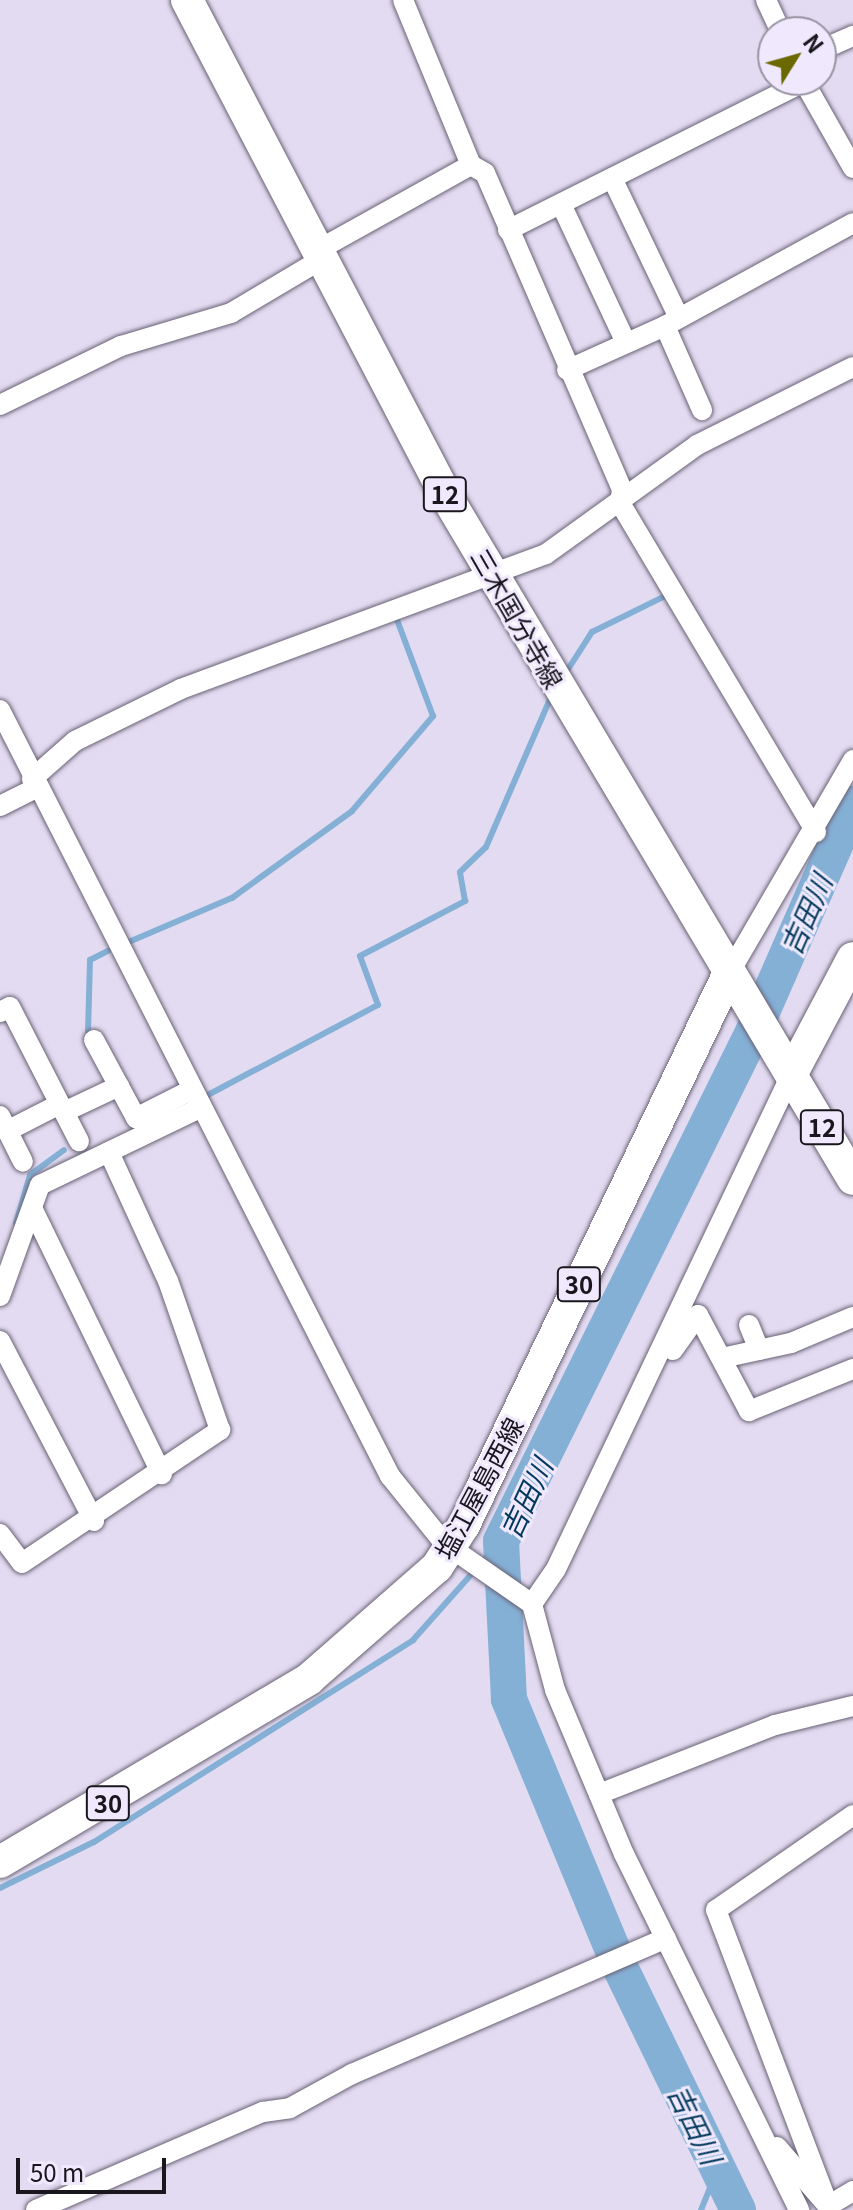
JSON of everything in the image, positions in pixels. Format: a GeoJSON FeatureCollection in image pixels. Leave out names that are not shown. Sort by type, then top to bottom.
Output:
{"type":"FeatureCollection","features":[{"type":"Feature","properties":{"kind":"main road","name":"三木国分寺線"},"geometry":{"type":"LineString","coordinates":[[187,0],[494,577],[853,1179]]}},
{"type":"Feature","properties":{"kind":"main road"},"geometry":{"type":"LineString","coordinates":[[790,1072],[853,958]]}},
{"type":"Feature","properties":{"kind":"main road","name":"塩江屋島西線"},"geometry":{"type":"LineString","coordinates":[[0,1862],[309,1679],[364,1637],[458,1552],[730,977]]}},
{"type":"Feature","properties":{"kind":"street"},"geometry":{"type":"LineString","coordinates":[[403,0],[471,165],[485,173],[567,370],[622,490],[620,503],[816,832]]}},
{"type":"Feature","properties":{"kind":"street"},"geometry":{"type":"LineString","coordinates":[[508,230],[774,96]]}},
{"type":"Feature","properties":{"kind":"street"},"geometry":{"type":"LineString","coordinates":[[812,96],[853,168]]}},
{"type":"Feature","properties":{"kind":"street"},"geometry":{"type":"LineString","coordinates":[[0,405],[121,346],[231,313],[320,255],[471,165]]}},
{"type":"Feature","properties":{"kind":"street"},"geometry":{"type":"LineString","coordinates":[[612,178],[672,322],[702,410]]}},
{"type":"Feature","properties":{"kind":"street"},"geometry":{"type":"LineString","coordinates":[[561,204],[626,343]]}},
{"type":"Feature","properties":{"kind":"street"},"geometry":{"type":"LineString","coordinates":[[567,370],[672,322],[853,223]]}},
{"type":"Feature","properties":{"kind":"street"},"geometry":{"type":"LineString","coordinates":[[0,806],[34,783],[75,741],[181,689],[494,577],[546,554],[697,445],[853,367]]}},
{"type":"Feature","properties":{"kind":"street"},"geometry":{"type":"LineString","coordinates":[[0,710],[34,783],[381,1461],[458,1552],[527,1600],[555,1690],[658,1942],[799,2210]]}},
{"type":"Feature","properties":{"kind":"street"},"geometry":{"type":"LineString","coordinates":[[730,977],[816,832],[853,760]]}},
{"type":"Feature","properties":{"kind":"street"},"geometry":{"type":"LineString","coordinates":[[0,1012],[10,1007],[79,1141]]}},
{"type":"Feature","properties":{"kind":"street"},"geometry":{"type":"LineString","coordinates":[[94,1040],[136,1118],[195,1099]]}},
{"type":"Feature","properties":{"kind":"street"},"geometry":{"type":"LineString","coordinates":[[527,1600],[556,1569],[790,1072]]}},
{"type":"Feature","properties":{"kind":"street"},"geometry":{"type":"LineString","coordinates":[[23,1162],[4,1124],[62,1108],[119,1086]]}},
{"type":"Feature","properties":{"kind":"street"},"geometry":{"type":"LineString","coordinates":[[0,1296],[40,1185],[109,1152],[195,1099]]}},
{"type":"Feature","properties":{"kind":"street"},"geometry":{"type":"LineString","coordinates":[[0,1534],[22,1563],[94,1521],[220,1430],[168,1281],[109,1152]]}},
{"type":"Feature","properties":{"kind":"street"},"geometry":{"type":"LineString","coordinates":[[33,1210],[162,1474]]}},
{"type":"Feature","properties":{"kind":"street"},"geometry":{"type":"LineString","coordinates":[[648,1376],[660,1374],[698,1315],[749,1411],[853,1369]]}},
{"type":"Feature","properties":{"kind":"street"},"geometry":{"type":"LineString","coordinates":[[722,1358],[759,1350],[853,1317]]}},
{"type":"Feature","properties":{"kind":"street"},"geometry":{"type":"LineString","coordinates":[[749,1325],[759,1350]]}},
{"type":"Feature","properties":{"kind":"street"},"geometry":{"type":"LineString","coordinates":[[0,1341],[94,1521]]}},
{"type":"Feature","properties":{"kind":"street"},"geometry":{"type":"LineString","coordinates":[[599,1794],[775,1725],[853,1706]]}},
{"type":"Feature","properties":{"kind":"street"},"geometry":{"type":"LineString","coordinates":[[829,2208],[716,1910],[853,1815]]}},
{"type":"Feature","properties":{"kind":"street"},"geometry":{"type":"LineString","coordinates":[[36,2210],[263,2112],[290,2108],[352,2074],[608,1967],[658,1942]]}},
{"type":"Feature","properties":{"kind":"street"},"geometry":{"type":"LineString","coordinates":[[745,2105],[829,2208]]}},
{"type":"Feature","properties":{"kind":"street"},"geometry":{"type":"LineString","coordinates":[[829,2208],[853,2191]]}},
{"type":"Feature","properties":{"kind":"waterway"},"geometry":{"type":"LineString","coordinates":[[565,674],[592,632],[663,597]]}},
{"type":"Feature","properties":{"kind":"waterway"},"geometry":{"type":"LineString","coordinates":[[131,941],[232,898],[352,811],[433,716],[396,617]]}},
{"type":"Feature","properties":{"kind":"waterway"},"geometry":{"type":"LineString","coordinates":[[204,1097],[378,1005],[360,956],[465,901],[460,872],[486,847],[551,697]]}},
{"type":"Feature","properties":{"kind":"waterway","name":"吉田川"},"geometry":{"type":"LineString","coordinates":[[738,2210],[619,1965],[509,1699],[501,1541],[754,1030],[853,804]]}},
{"type":"Feature","properties":{"kind":"waterway"},"geometry":{"type":"LineString","coordinates":[[88,1032],[90,960],[108,951]]}},
{"type":"Feature","properties":{"kind":"waterway"},"geometry":{"type":"LineString","coordinates":[[16,1223],[30,1175],[64,1150]]}},
{"type":"Feature","properties":{"kind":"waterway"},"geometry":{"type":"LineString","coordinates":[[0,1888],[94,1842],[413,1640],[501,1541]]}},
{"type":"Feature","properties":{"kind":"waterway"},"geometry":{"type":"LineString","coordinates":[[701,2210],[718,2168]]}}]}
